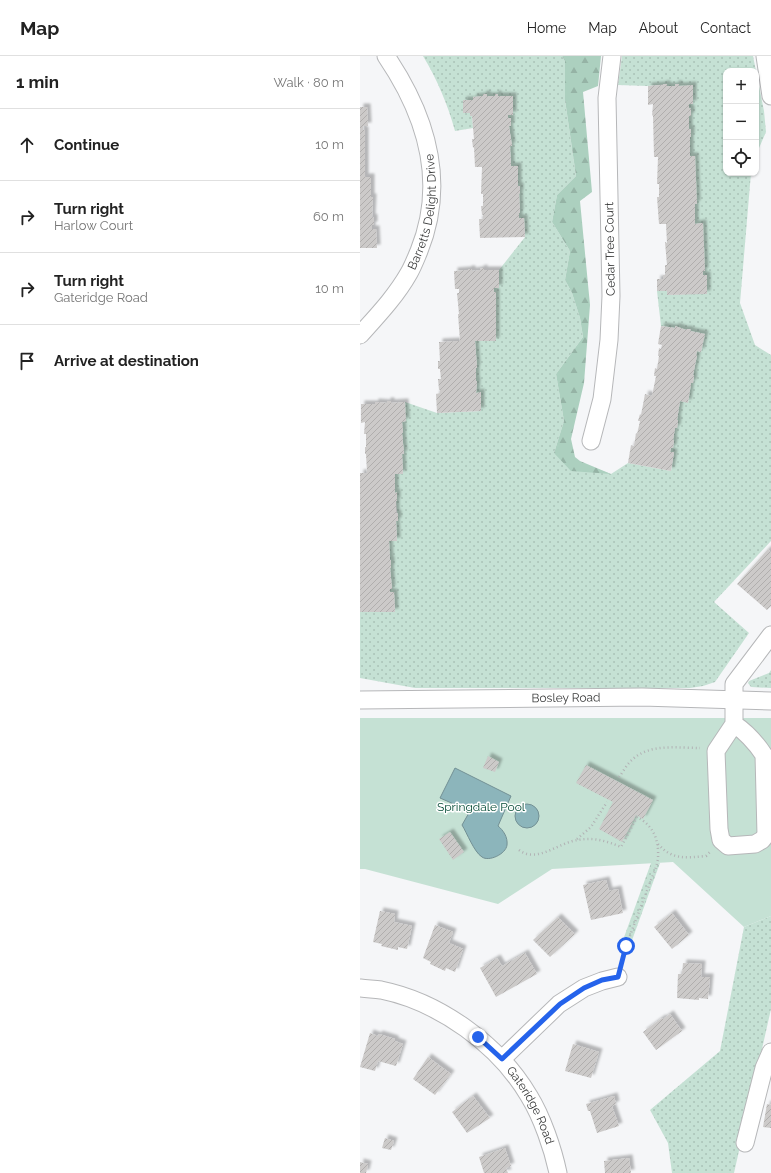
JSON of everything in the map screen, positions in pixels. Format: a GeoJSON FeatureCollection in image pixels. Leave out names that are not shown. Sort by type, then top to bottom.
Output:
{"type":"FeatureCollection","features":[{"type":"Feature","properties":{"kind":"street","name":"Barretts Delight Drive"},"geometry":{"type":"LineString","coordinates":[[360,335],[394,295],[410,272],[424,239],[431,206],[432,173],[424,134],[416,109],[401,78],[386,56]]}},
{"type":"Feature","properties":{"kind":"street","name":"Cedar Tree Court"},"geometry":{"type":"LineString","coordinates":[[591,441],[602,400],[611,296],[607,98],[612,56]]}},
{"type":"Feature","properties":{"kind":"street"},"geometry":{"type":"LineString","coordinates":[[765,56],[771,96]]}},
{"type":"Feature","properties":{"kind":"street"},"geometry":{"type":"LineString","coordinates":[[734,724],[751,739],[764,755],[766,835],[762,840],[755,844],[728,846],[721,840],[719,829],[715,761],[716,751],[734,724],[734,684],[771,634]]}},
{"type":"Feature","properties":{"kind":"street","name":"Bosley Road"},"geometry":{"type":"LineString","coordinates":[[360,700],[642,697],[771,701]]}},
{"type":"Feature","properties":{"kind":"street"},"geometry":{"type":"LineString","coordinates":[[502,1059],[560,1004],[584,988],[602,980],[618,977]]}},
{"type":"Feature","properties":{"kind":"street","name":"Gateridge Road"},"geometry":{"type":"LineString","coordinates":[[360,988],[381,990],[415,1001],[448,1017],[478,1037],[502,1059],[529,1096],[544,1129],[558,1173]]}},
{"type":"Feature","properties":{"kind":"street"},"geometry":{"type":"LineString","coordinates":[[745,1143],[764,1068],[771,1052]]}},
{"type":"Feature","properties":{"kind":"path"},"geometry":{"type":"LineString","coordinates":[[620,777],[631,760],[642,752],[656,749],[717,748]]}},
{"type":"Feature","properties":{"kind":"path"},"geometry":{"type":"LineString","coordinates":[[577,840],[591,827],[607,802]]}},
{"type":"Feature","properties":{"kind":"path"},"geometry":{"type":"LineString","coordinates":[[519,850],[528,854],[542,853],[577,840],[591,839],[604,840],[620,847],[637,818],[647,822],[658,843],[664,850],[684,858],[706,856],[721,840]]}},
{"type":"Feature","properties":{"kind":"path"},"geometry":{"type":"LineString","coordinates":[[618,977],[626,946],[658,860],[658,843]]}},
{"type":"Feature","properties":{"kind":"green space"},"geometry":{"type":"Polygon","coordinates":[[[423,56],[562,56],[565,61],[565,100],[576,176],[557,195],[552,222],[570,251],[565,280],[572,293],[580,318],[583,337],[556,374],[564,421],[554,453],[611,474],[628,463],[671,471],[674,453],[670,452],[671,448],[673,448],[675,428],[677,428],[680,401],[688,402],[691,383],[693,383],[696,355],[697,351],[701,352],[704,334],[690,331],[691,329],[686,330],[675,326],[675,328],[661,326],[657,291],[667,291],[668,295],[707,293],[707,275],[703,275],[704,243],[702,223],[695,224],[695,156],[690,156],[691,129],[689,129],[689,116],[691,116],[691,109],[689,108],[689,104],[693,104],[693,86],[679,86],[679,84],[675,84],[675,86],[667,86],[667,84],[648,86],[618,85],[622,56],[753,56],[755,68],[723,68],[723,176],[751,176],[740,303],[755,345],[771,355],[771,541],[714,602],[749,633],[715,682],[690,688],[415,688],[360,678],[360,612],[395,611],[394,593],[390,592],[390,589],[392,589],[389,541],[397,541],[396,521],[398,521],[396,501],[397,493],[395,493],[395,474],[403,473],[402,454],[404,453],[402,422],[405,421],[405,402],[437,413],[481,411],[481,393],[476,393],[477,368],[475,341],[496,341],[496,293],[494,292],[494,288],[499,288],[499,270],[525,237],[524,218],[519,218],[520,186],[518,186],[518,166],[511,166],[510,146],[512,146],[509,126],[511,126],[511,118],[508,118],[508,115],[513,114],[512,96],[498,96],[498,94],[495,94],[495,96],[473,97],[473,100],[463,100],[463,112],[470,113],[470,116],[472,116],[473,128],[455,131],[442,92],[423,56]]]}},
{"type":"Feature","properties":{"kind":"green space"},"geometry":{"type":"Polygon","coordinates":[[[562,56],[601,56],[598,86],[583,92],[592,192],[580,201],[590,305],[584,383],[571,439],[575,457],[580,461],[611,474],[571,471],[554,453],[564,421],[556,374],[583,337],[580,318],[572,293],[565,280],[570,251],[552,222],[557,195],[576,176],[565,100],[565,61],[562,56]]]}},
{"type":"Feature","properties":{"kind":"green space"},"geometry":{"type":"Polygon","coordinates":[[[759,86],[764,111],[766,132],[759,148],[759,86]]]}},
{"type":"Feature","properties":{"kind":"green space"},"geometry":{"type":"Polygon","coordinates":[[[771,670],[771,688],[751,687],[748,683],[749,681],[769,673],[771,670]]]}},
{"type":"Feature","properties":{"kind":"green space","name":"Springdale Pool"},"geometry":{"type":"Polygon","coordinates":[[[360,718],[771,718],[771,916],[744,927],[673,862],[552,869],[498,904],[365,869],[360,869],[360,718]]]}},
{"type":"Feature","properties":{"kind":"green space"},"geometry":{"type":"Polygon","coordinates":[[[651,863],[660,863],[631,943],[623,940],[651,863]]]}},
{"type":"Feature","properties":{"kind":"green space"},"geometry":{"type":"Polygon","coordinates":[[[771,916],[771,1009],[734,1173],[672,1173],[668,1143],[650,1110],[720,1051],[744,927],[771,916]]]}},
{"type":"Feature","properties":{"kind":"water"},"geometry":{"type":"Polygon","coordinates":[[[455,768],[511,796],[498,826],[505,834],[507,845],[504,851],[493,858],[485,858],[479,855],[473,847],[462,825],[470,811],[440,798],[455,768]]]}},
{"type":"Feature","properties":{"kind":"water"},"geometry":{"type":"Polygon","coordinates":[[[527,804],[535,808],[539,816],[535,824],[527,828],[519,824],[515,816],[519,808],[527,804]]]}},
{"type":"Feature","properties":{"kind":"building"},"geometry":{"type":"Polygon","coordinates":[[[667,84],[667,86],[675,86],[675,84],[679,84],[679,86],[693,85],[693,104],[689,104],[689,108],[691,109],[691,116],[689,116],[689,129],[691,129],[690,156],[695,156],[697,204],[695,204],[695,224],[703,223],[705,271],[703,271],[703,275],[707,275],[707,294],[667,295],[667,291],[657,291],[657,279],[663,279],[663,275],[665,275],[665,265],[667,265],[665,242],[667,243],[666,224],[659,224],[657,197],[659,197],[659,184],[657,184],[658,157],[654,157],[653,115],[652,116],[653,104],[648,105],[648,86],[667,84]]]}},
{"type":"Feature","properties":{"kind":"building"},"geometry":{"type":"Polygon","coordinates":[[[483,94],[487,94],[487,96],[495,96],[495,94],[498,94],[498,96],[513,96],[513,115],[508,115],[508,118],[511,118],[511,126],[509,126],[512,146],[510,146],[511,166],[518,166],[518,186],[520,186],[519,218],[524,218],[525,237],[480,238],[479,219],[483,219],[481,206],[483,206],[483,194],[481,194],[482,167],[475,167],[472,139],[474,139],[472,116],[470,116],[470,113],[463,113],[463,100],[473,100],[473,97],[483,96],[483,94]]]}},
{"type":"Feature","properties":{"kind":"building"},"geometry":{"type":"Polygon","coordinates":[[[360,107],[367,107],[368,126],[363,126],[363,130],[365,130],[365,177],[371,177],[371,197],[373,197],[372,217],[374,218],[374,225],[372,225],[372,229],[376,229],[377,248],[360,248],[360,107]]]}},
{"type":"Feature","properties":{"kind":"building"},"geometry":{"type":"Polygon","coordinates":[[[484,268],[484,270],[499,270],[499,288],[494,288],[494,292],[496,292],[496,341],[475,341],[477,368],[476,393],[481,392],[481,411],[437,413],[436,394],[440,393],[438,379],[441,379],[440,369],[438,369],[438,361],[440,361],[439,342],[460,341],[457,293],[459,293],[459,289],[455,289],[454,271],[472,269],[472,271],[484,268]]]}},
{"type":"Feature","properties":{"kind":"building"},"geometry":{"type":"Polygon","coordinates":[[[661,326],[675,328],[675,326],[705,334],[701,352],[697,351],[696,355],[693,383],[691,383],[688,403],[680,401],[677,428],[675,428],[673,448],[671,448],[670,452],[674,452],[671,471],[628,463],[631,445],[634,446],[636,433],[637,434],[638,430],[640,421],[638,421],[640,414],[641,415],[645,394],[652,396],[656,376],[654,376],[655,368],[657,369],[659,348],[661,349],[662,345],[658,344],[661,326]]]}},
{"type":"Feature","properties":{"kind":"building"},"geometry":{"type":"Polygon","coordinates":[[[387,401],[391,401],[391,403],[405,402],[406,421],[402,422],[404,454],[402,454],[403,474],[395,474],[395,493],[397,492],[396,514],[398,513],[398,521],[396,521],[397,541],[389,541],[392,589],[390,589],[390,592],[394,592],[395,612],[360,612],[360,473],[367,473],[365,454],[366,434],[364,434],[365,422],[361,423],[361,404],[375,404],[375,402],[387,403],[387,401]]]}},
{"type":"Feature","properties":{"kind":"building"},"geometry":{"type":"Polygon","coordinates":[[[768,549],[771,552],[771,606],[767,610],[737,584],[768,549]]]}},
{"type":"Feature","properties":{"kind":"building"},"geometry":{"type":"Polygon","coordinates":[[[488,756],[499,762],[495,772],[483,768],[488,756]]]}},
{"type":"Feature","properties":{"kind":"building"},"geometry":{"type":"Polygon","coordinates":[[[586,765],[653,800],[643,819],[636,815],[622,842],[599,829],[613,802],[576,783],[586,765]]]}},
{"type":"Feature","properties":{"kind":"building"},"geometry":{"type":"Polygon","coordinates":[[[450,832],[464,852],[453,860],[439,839],[450,832]]]}},
{"type":"Feature","properties":{"kind":"building"},"geometry":{"type":"Polygon","coordinates":[[[606,880],[609,891],[618,889],[623,913],[591,920],[583,885],[606,880]]]}},
{"type":"Feature","properties":{"kind":"building"},"geometry":{"type":"Polygon","coordinates":[[[380,911],[395,914],[394,922],[412,926],[407,949],[398,947],[398,950],[381,946],[382,944],[373,942],[380,911]]]}},
{"type":"Feature","properties":{"kind":"building"},"geometry":{"type":"Polygon","coordinates":[[[672,913],[689,935],[672,949],[654,927],[672,913]]]}},
{"type":"Feature","properties":{"kind":"building"},"geometry":{"type":"Polygon","coordinates":[[[558,917],[575,934],[550,957],[533,940],[558,917]]]}},
{"type":"Feature","properties":{"kind":"building"},"geometry":{"type":"Polygon","coordinates":[[[435,925],[453,932],[449,943],[463,949],[455,972],[446,968],[445,971],[430,964],[431,962],[423,958],[435,925]]]}},
{"type":"Feature","properties":{"kind":"building"},"geometry":{"type":"Polygon","coordinates":[[[525,953],[537,974],[496,997],[480,968],[497,958],[502,966],[525,953]]]}},
{"type":"Feature","properties":{"kind":"building"},"geometry":{"type":"Polygon","coordinates":[[[683,963],[702,964],[701,977],[710,977],[708,999],[699,998],[699,1000],[677,998],[678,974],[682,974],[683,963]]]}},
{"type":"Feature","properties":{"kind":"building"},"geometry":{"type":"Polygon","coordinates":[[[670,1014],[682,1031],[656,1050],[643,1032],[670,1014]]]}},
{"type":"Feature","properties":{"kind":"building"},"geometry":{"type":"Polygon","coordinates":[[[370,1033],[395,1039],[395,1041],[403,1044],[396,1066],[378,1061],[375,1071],[360,1067],[370,1033]]]}},
{"type":"Feature","properties":{"kind":"building"},"geometry":{"type":"Polygon","coordinates":[[[573,1044],[599,1052],[591,1078],[565,1071],[573,1044]]]}},
{"type":"Feature","properties":{"kind":"building"},"geometry":{"type":"Polygon","coordinates":[[[428,1057],[451,1074],[435,1095],[413,1079],[428,1057]]]}},
{"type":"Feature","properties":{"kind":"building"},"geometry":{"type":"Polygon","coordinates":[[[473,1096],[490,1118],[467,1133],[452,1112],[473,1096]]]}},
{"type":"Feature","properties":{"kind":"building"},"geometry":{"type":"Polygon","coordinates":[[[614,1096],[616,1104],[612,1106],[619,1126],[597,1133],[590,1111],[588,1111],[586,1104],[614,1096]]]}},
{"type":"Feature","properties":{"kind":"building"},"geometry":{"type":"Polygon","coordinates":[[[767,1104],[771,1105],[771,1128],[763,1127],[767,1104]]]}},
{"type":"Feature","properties":{"kind":"building"},"geometry":{"type":"Polygon","coordinates":[[[385,1138],[394,1141],[391,1150],[382,1148],[385,1138]]]}},
{"type":"Feature","properties":{"kind":"building"},"geometry":{"type":"Polygon","coordinates":[[[505,1148],[511,1166],[506,1168],[508,1173],[484,1173],[479,1157],[505,1148]]]}},
{"type":"Feature","properties":{"kind":"building"},"geometry":{"type":"Polygon","coordinates":[[[629,1158],[631,1173],[605,1173],[604,1161],[629,1158]]]}},
{"type":"Feature","properties":{"kind":"building"},"geometry":{"type":"Polygon","coordinates":[[[360,1162],[368,1164],[366,1173],[360,1173],[360,1162]]]}},
{"type":"Feature","properties":{"kind":"route"},"geometry":{"type":"LineString","coordinates":[[478,1037],[502,1059],[560,1004],[584,988],[602,980],[618,977],[626,946]]}}]}
